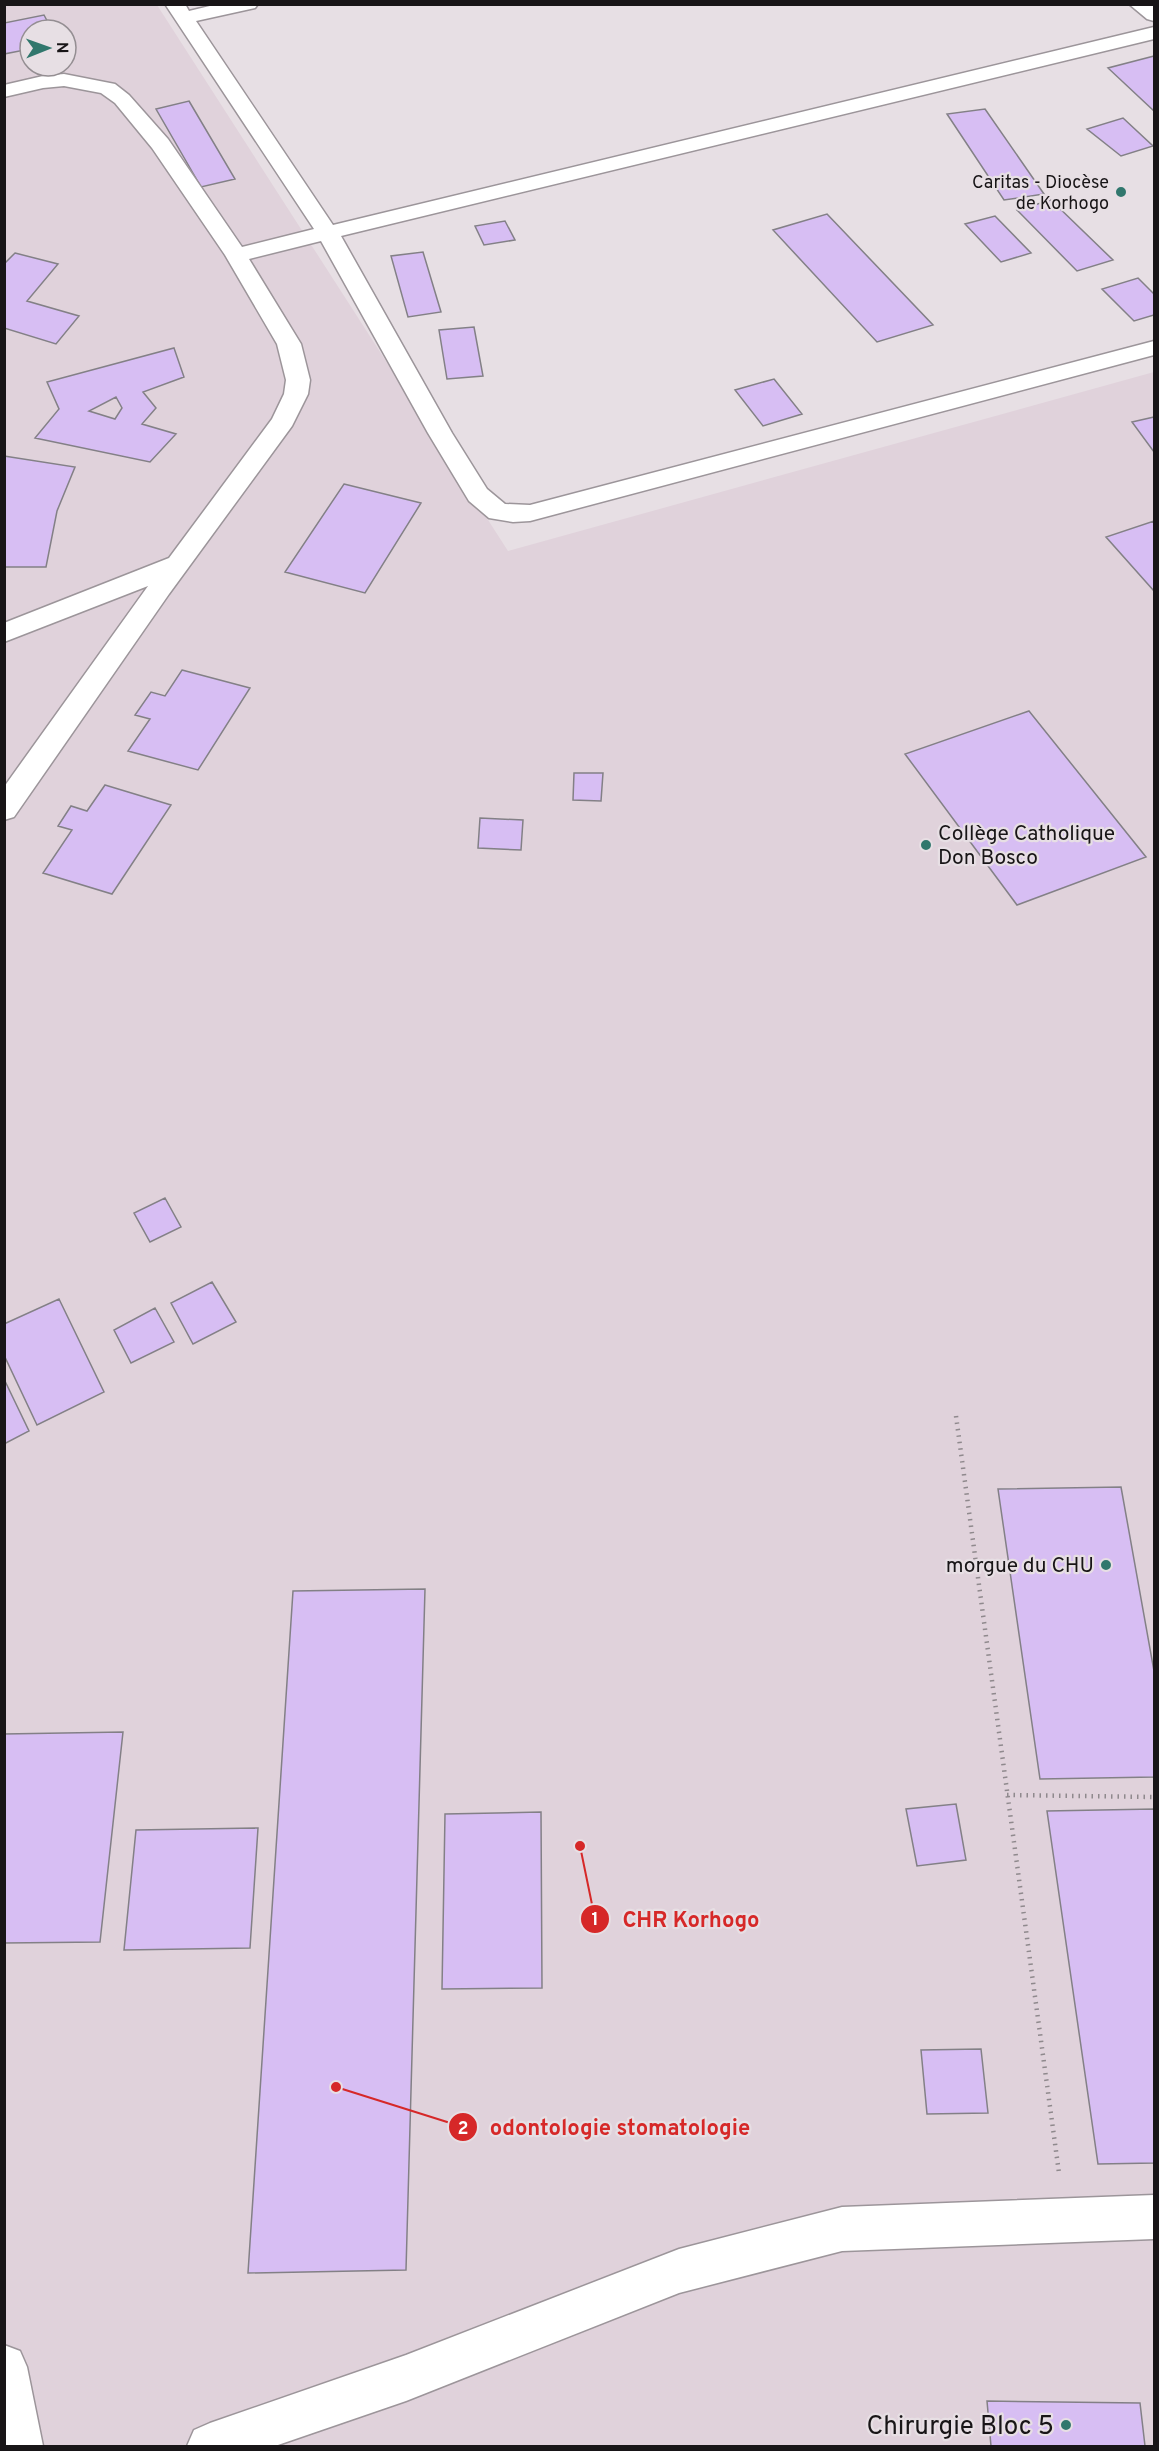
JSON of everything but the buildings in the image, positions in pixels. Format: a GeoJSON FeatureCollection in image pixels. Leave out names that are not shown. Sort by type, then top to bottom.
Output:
{"type":"FeatureCollection","features":[{"type":"Feature","properties":{"kind":"street"},"geometry":{"type":"LineString","coordinates":[[248,4],[179,11],[328,234],[440,434],[478,495],[498,512],[530,513],[1155,348]]}},
{"type":"Feature","properties":{"kind":"street"},"geometry":{"type":"LineString","coordinates":[[1139,4],[1155,15]]}},
{"type":"Feature","properties":{"kind":"street"},"geometry":{"type":"LineString","coordinates":[[236,255],[1155,33]]}},
{"type":"Feature","properties":{"kind":"street"},"geometry":{"type":"LineString","coordinates":[[4,91],[43,82],[64,80],[108,87],[122,99],[160,144],[236,255],[289,344],[298,381],[296,394],[283,421],[177,564],[4,809]]}},
{"type":"Feature","properties":{"kind":"street"},"geometry":{"type":"LineString","coordinates":[[4,633],[177,564]]}},
{"type":"Feature","properties":{"kind":"street"},"geometry":{"type":"LineString","coordinates":[[210,2446],[405,2378],[679,2271],[842,2229],[1155,2217]]}},
{"type":"Feature","properties":{"kind":"street"},"geometry":{"type":"LineString","coordinates":[[4,2367],[20,2446]]}},
{"type":"Feature","properties":{"kind":"path"},"geometry":{"type":"LineString","coordinates":[[956,1416],[1065,2221]]}},
{"type":"Feature","properties":{"kind":"path"},"geometry":{"type":"LineString","coordinates":[[1007,1795],[1155,1797]]}},
{"type":"Feature","properties":{"kind":"shaded area"},"geometry":{"type":"Polygon","coordinates":[[[5,5],[157,5],[508,551],[1154,372],[1154,2446],[5,2446],[5,5]]]}},
{"type":"Feature","properties":{"kind":"place","name":"Caritas - Diocèse de Korhogo"},"geometry":{"type":"Point","coordinates":[1121,192]}},
{"type":"Feature","properties":{"kind":"place","name":"Collège Catholique Don Bosco"},"geometry":{"type":"Point","coordinates":[926,845]}},
{"type":"Feature","properties":{"kind":"place","name":"morgue du CHU"},"geometry":{"type":"Point","coordinates":[1106,1565]}},
{"type":"Feature","properties":{"kind":"place","name":"CHR Korhogo"},"geometry":{"type":"Point","coordinates":[580,1846]}},
{"type":"Feature","properties":{"kind":"place","name":"odontologie stomatologie"},"geometry":{"type":"Point","coordinates":[336,2087]}},
{"type":"Feature","properties":{"kind":"place","name":"Chirurgie Bloc 5"},"geometry":{"type":"Point","coordinates":[1066,2425]}}]}
